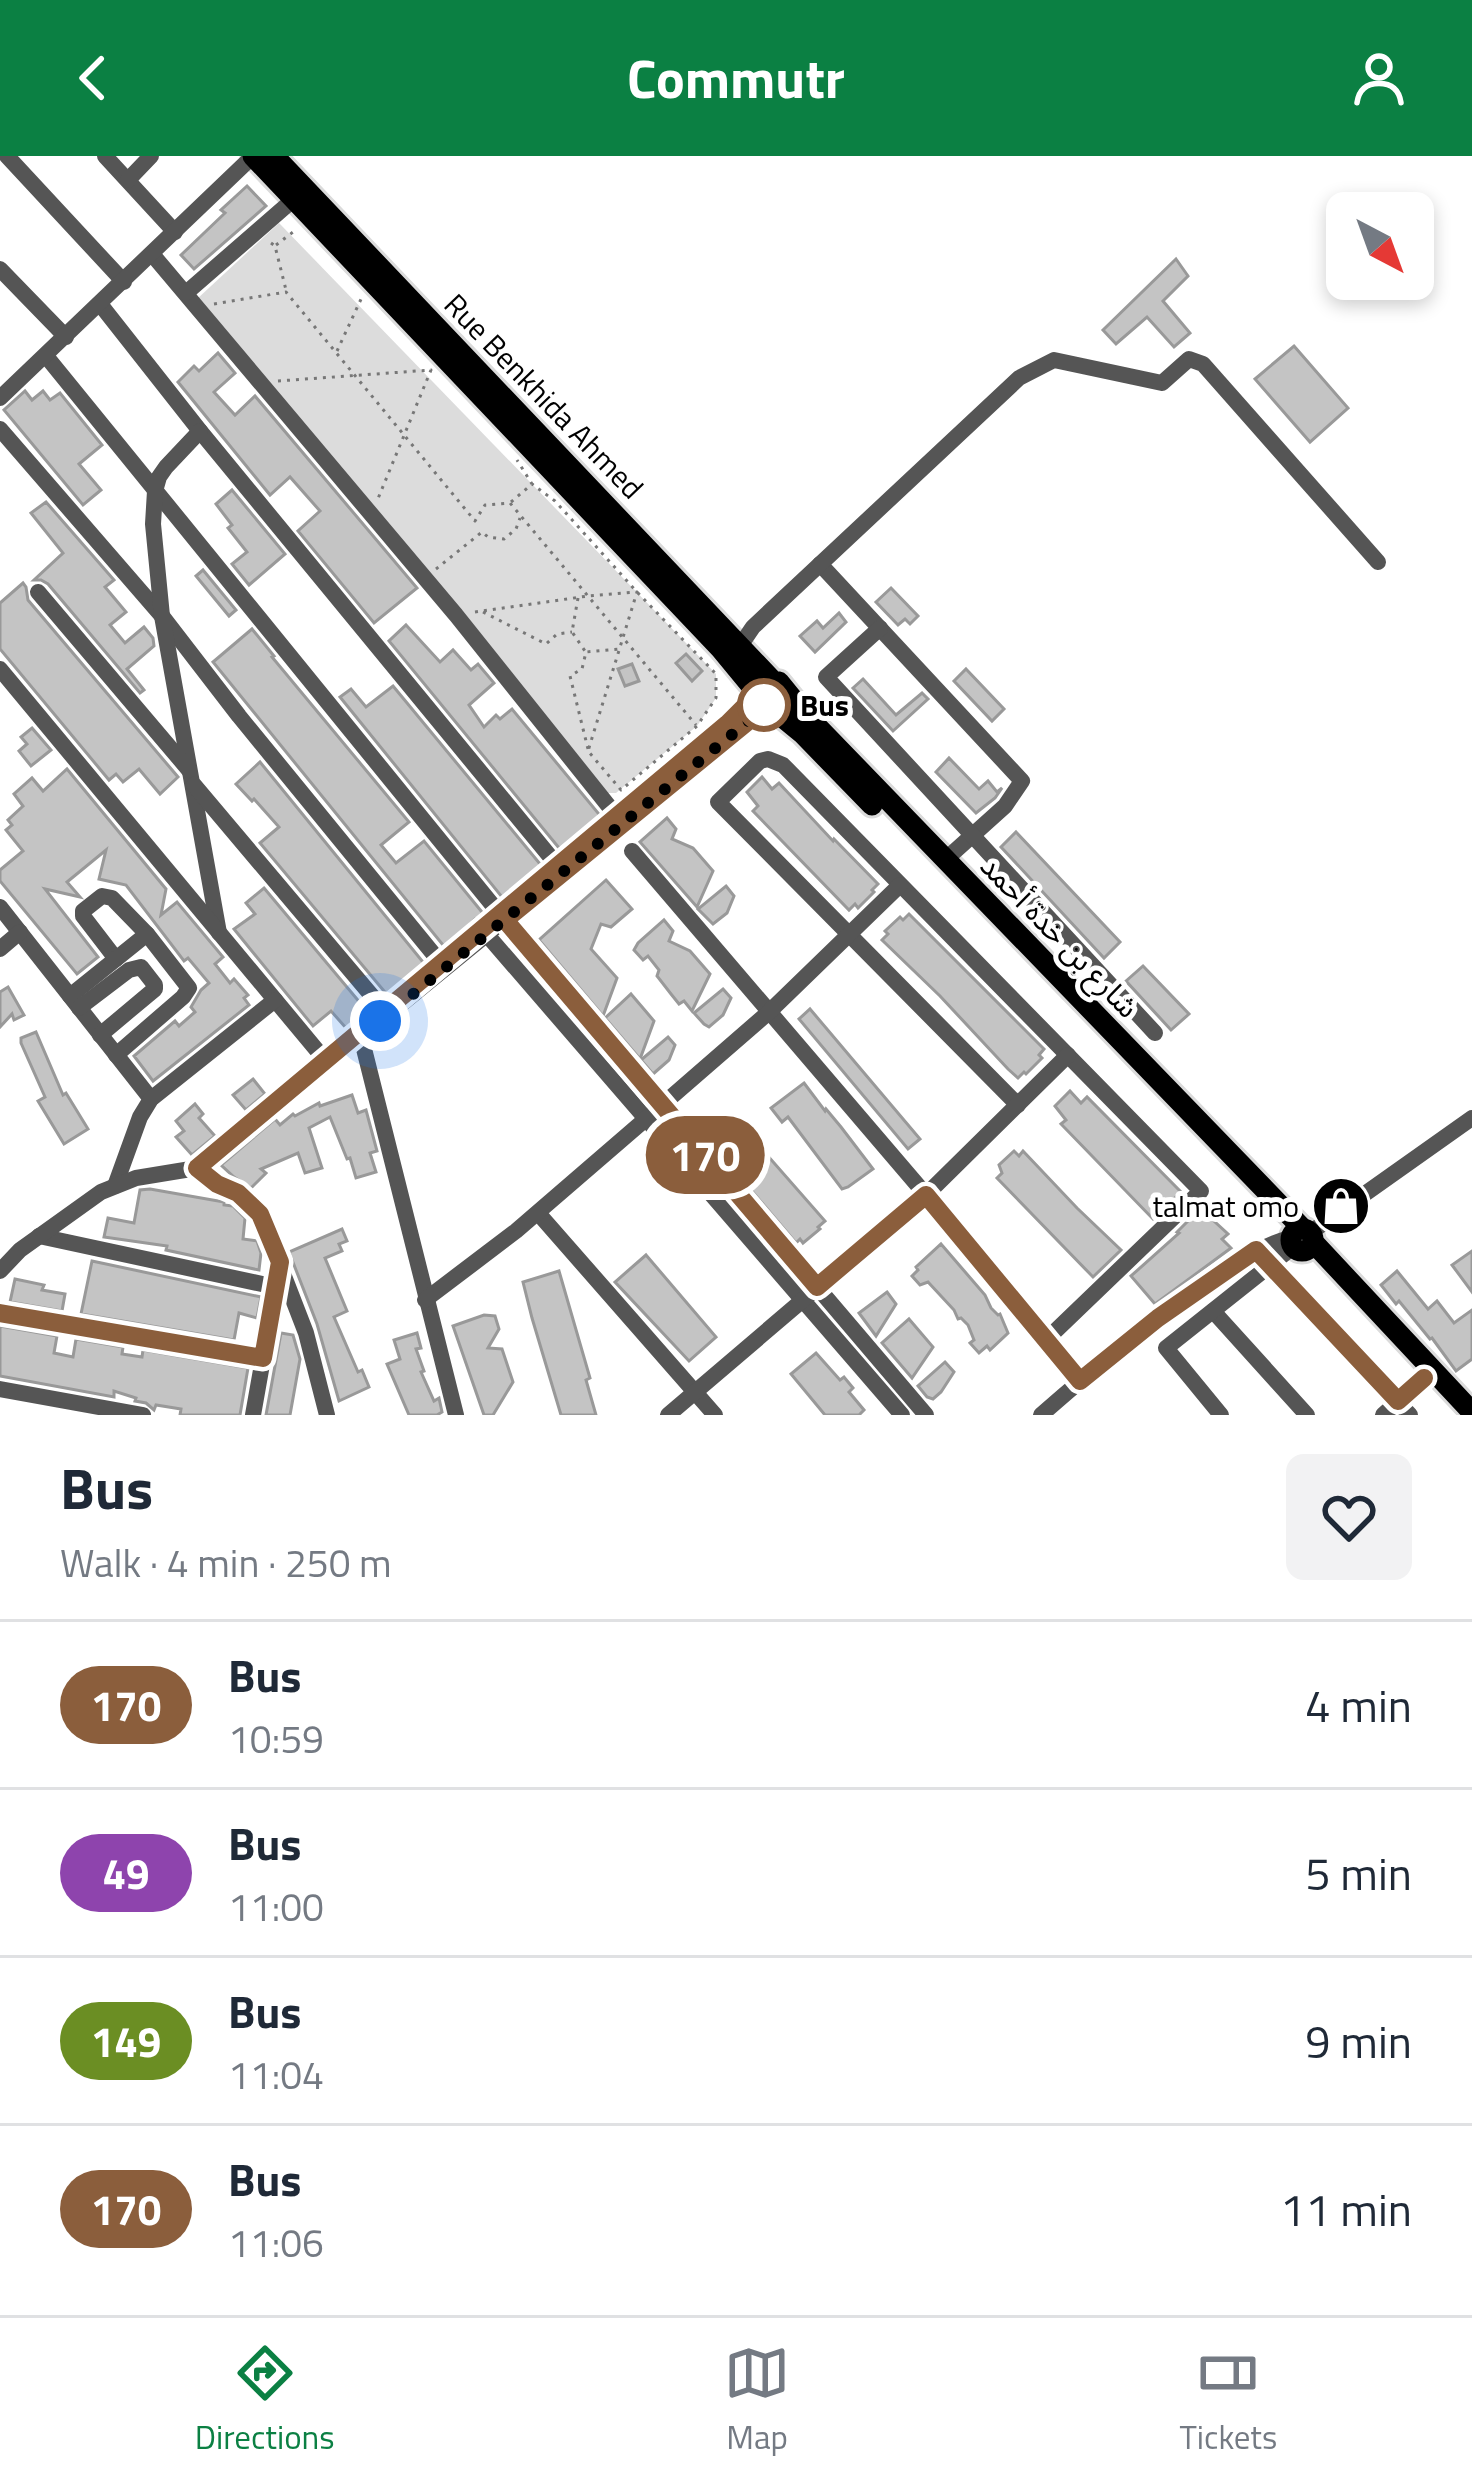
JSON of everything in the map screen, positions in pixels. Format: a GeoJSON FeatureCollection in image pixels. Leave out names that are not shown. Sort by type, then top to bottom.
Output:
{"type":"FeatureCollection","features":[{"type":"Feature","properties":{"kind":"main road"},"geometry":{"type":"LineString","coordinates":[[253,156],[287,205],[1302,1240],[1459,1415]]}},
{"type":"Feature","properties":{"kind":"main road","name":"Rue Benkhida Ahmed"},"geometry":{"type":"LineString","coordinates":[[274,156],[740,646],[766,693]]}},
{"type":"Feature","properties":{"kind":"main road","name":"شارع بن خدة أحمد"},"geometry":{"type":"LineString","coordinates":[[766,693],[805,714],[1302,1240],[1472,1412]]}},
{"type":"Feature","properties":{"kind":"street"},"geometry":{"type":"LineString","coordinates":[[7,156],[124,281]]}},
{"type":"Feature","properties":{"kind":"street"},"geometry":{"type":"LineString","coordinates":[[105,156],[176,232]]}},
{"type":"Feature","properties":{"kind":"street"},"geometry":{"type":"LineString","coordinates":[[128,181],[151,156]]}},
{"type":"Feature","properties":{"kind":"street"},"geometry":{"type":"LineString","coordinates":[[0,398],[253,156]]}},
{"type":"Feature","properties":{"kind":"street"},"geometry":{"type":"LineString","coordinates":[[192,300],[287,205]]}},
{"type":"Feature","properties":{"kind":"street"},"geometry":{"type":"LineString","coordinates":[[152,254],[456,615],[620,819]]}},
{"type":"Feature","properties":{"kind":"street"},"geometry":{"type":"LineString","coordinates":[[0,268],[66,337]]}},
{"type":"Feature","properties":{"kind":"street"},"geometry":{"type":"LineString","coordinates":[[100,304],[557,865]]}},
{"type":"Feature","properties":{"kind":"street"},"geometry":{"type":"LineString","coordinates":[[46,356],[662,1105],[902,1415]]}},
{"type":"Feature","properties":{"kind":"street"},"geometry":{"type":"LineString","coordinates":[[740,646],[753,627],[1018,378],[1054,361],[1162,383],[1189,359],[1204,364],[1378,562]]}},
{"type":"Feature","properties":{"kind":"street"},"geometry":{"type":"LineString","coordinates":[[0,429],[448,959]]}},
{"type":"Feature","properties":{"kind":"street"},"geometry":{"type":"LineString","coordinates":[[200,431],[166,466],[154,491],[153,524],[162,616],[219,933]]}},
{"type":"Feature","properties":{"kind":"street"},"geometry":{"type":"LineString","coordinates":[[820,564],[1022,781],[1005,806],[945,860]]}},
{"type":"Feature","properties":{"kind":"street"},"geometry":{"type":"LineString","coordinates":[[38,592],[386,1012]]}},
{"type":"Feature","properties":{"kind":"street"},"geometry":{"type":"LineString","coordinates":[[880,628],[826,677],[1155,1033]]}},
{"type":"Feature","properties":{"kind":"street"},"geometry":{"type":"LineString","coordinates":[[0,669],[326,1060]]}},
{"type":"Feature","properties":{"kind":"street"},"geometry":{"type":"LineString","coordinates":[[2,1265],[101,1192],[155,1173],[197,1168],[766,693]]}},
{"type":"Feature","properties":{"kind":"street"},"geometry":{"type":"LineString","coordinates":[[1018,1105],[718,802],[760,761],[768,758],[783,765],[1201,1192],[1046,1340]]}},
{"type":"Feature","properties":{"kind":"street"},"geometry":{"type":"LineString","coordinates":[[502,916],[557,865],[620,819]]}},
{"type":"Feature","properties":{"kind":"street"},"geometry":{"type":"LineString","coordinates":[[632,851],[1080,1381]]}},
{"type":"Feature","properties":{"kind":"street"},"geometry":{"type":"LineString","coordinates":[[425,1300],[538,1213],[769,1012],[900,885]]}},
{"type":"Feature","properties":{"kind":"street"},"geometry":{"type":"LineString","coordinates":[[116,958],[83,916],[102,896],[112,898],[189,988],[116,1055]]}},
{"type":"Feature","properties":{"kind":"street"},"geometry":{"type":"LineString","coordinates":[[0,908],[151,1099]]}},
{"type":"Feature","properties":{"kind":"street"},"geometry":{"type":"LineString","coordinates":[[484,931],[646,1118],[926,1415]]}},
{"type":"Feature","properties":{"kind":"street"},"geometry":{"type":"LineString","coordinates":[[0,949],[20,932]]}},
{"type":"Feature","properties":{"kind":"street"},"geometry":{"type":"LineString","coordinates":[[75,1002],[146,934]]}},
{"type":"Feature","properties":{"kind":"street"},"geometry":{"type":"LineString","coordinates":[[75,1002],[141,967],[155,989],[100,1035]]}},
{"type":"Feature","properties":{"kind":"street"},"geometry":{"type":"LineString","coordinates":[[115,1186],[151,1099],[275,1000]]}},
{"type":"Feature","properties":{"kind":"street"},"geometry":{"type":"LineString","coordinates":[[360,1033],[456,1415]]}},
{"type":"Feature","properties":{"kind":"street"},"geometry":{"type":"LineString","coordinates":[[668,1415],[926,1195],[1068,1055]]}},
{"type":"Feature","properties":{"kind":"street"},"geometry":{"type":"LineString","coordinates":[[1166,1348],[1302,1240],[1472,1118]]}},
{"type":"Feature","properties":{"kind":"street"},"geometry":{"type":"LineString","coordinates":[[197,1168],[238,1193],[260,1214],[306,1333],[327,1415]]}},
{"type":"Feature","properties":{"kind":"street"},"geometry":{"type":"LineString","coordinates":[[538,1213],[715,1415]]}},
{"type":"Feature","properties":{"kind":"street"},"geometry":{"type":"LineString","coordinates":[[39,1236],[276,1287]]}},
{"type":"Feature","properties":{"kind":"street"},"geometry":{"type":"LineString","coordinates":[[1041,1415],[1148,1326],[1256,1250],[1302,1240]]}},
{"type":"Feature","properties":{"kind":"street"},"geometry":{"type":"LineString","coordinates":[[1256,1250],[1404,1408]]}},
{"type":"Feature","properties":{"kind":"street"},"geometry":{"type":"LineString","coordinates":[[253,1415],[280,1262]]}},
{"type":"Feature","properties":{"kind":"street"},"geometry":{"type":"LineString","coordinates":[[1213,1311],[1307,1415]]}},
{"type":"Feature","properties":{"kind":"street"},"geometry":{"type":"LineString","coordinates":[[0,1313],[263,1358]]}},
{"type":"Feature","properties":{"kind":"street"},"geometry":{"type":"LineString","coordinates":[[1148,1326],[1221,1415]]}},
{"type":"Feature","properties":{"kind":"street"},"geometry":{"type":"LineString","coordinates":[[1383,1415],[1404,1408],[1424,1378]]}},
{"type":"Feature","properties":{"kind":"street"},"geometry":{"type":"LineString","coordinates":[[0,1389],[143,1415]]}},
{"type":"Feature","properties":{"kind":"path"},"geometry":{"type":"LineString","coordinates":[[275,246],[298,229],[287,205]]}},
{"type":"Feature","properties":{"kind":"path"},"geometry":{"type":"LineString","coordinates":[[259,230],[275,246],[286,292],[482,532],[504,539],[521,516]]}},
{"type":"Feature","properties":{"kind":"path"},"geometry":{"type":"LineString","coordinates":[[192,300],[286,292]]}},
{"type":"Feature","properties":{"kind":"path"},"geometry":{"type":"LineString","coordinates":[[337,353],[362,297]]}},
{"type":"Feature","properties":{"kind":"path"},"geometry":{"type":"LineString","coordinates":[[261,382],[431,370],[372,514]]}},
{"type":"Feature","properties":{"kind":"path"},"geometry":{"type":"LineString","coordinates":[[517,460],[532,484],[555,501],[716,674],[716,698],[698,726],[621,790],[589,751],[570,676],[582,669],[586,652],[572,632],[578,597]]}},
{"type":"Feature","properties":{"kind":"path"},"geometry":{"type":"LineString","coordinates":[[475,521],[485,505],[510,502],[532,484]]}},
{"type":"Feature","properties":{"kind":"path"},"geometry":{"type":"LineString","coordinates":[[510,502],[698,726]]}},
{"type":"Feature","properties":{"kind":"path"},"geometry":{"type":"LineString","coordinates":[[425,578],[482,532]]}},
{"type":"Feature","properties":{"kind":"path"},"geometry":{"type":"LineString","coordinates":[[456,615],[637,592]]}},
{"type":"Feature","properties":{"kind":"path"},"geometry":{"type":"LineString","coordinates":[[589,751],[637,592]]}},
{"type":"Feature","properties":{"kind":"path"},"geometry":{"type":"LineString","coordinates":[[482,611],[546,644],[557,634],[572,632]]}},
{"type":"Feature","properties":{"kind":"path"},"geometry":{"type":"LineString","coordinates":[[586,652],[622,649]]}},
{"type":"Feature","properties":{"kind":"shaded area"},"geometry":{"type":"Polygon","coordinates":[[[279,223],[716,674],[716,698],[697,726],[616,793],[604,793],[197,299],[279,223]]]}},
{"type":"Feature","properties":{"kind":"building"},"geometry":{"type":"Polygon","coordinates":[[[247,186],[266,206],[194,269],[181,255],[247,186]]]}},
{"type":"Feature","properties":{"kind":"building"},"geometry":{"type":"Polygon","coordinates":[[[1176,259],[1188,276],[1163,301],[1190,333],[1174,347],[1147,317],[1116,344],[1103,330],[1176,259]]]}},
{"type":"Feature","properties":{"kind":"building"},"geometry":{"type":"Polygon","coordinates":[[[1294,346],[1348,408],[1310,442],[1255,379],[1294,346]]]}},
{"type":"Feature","properties":{"kind":"building"},"geometry":{"type":"Polygon","coordinates":[[[218,353],[235,373],[214,392],[235,415],[255,396],[417,588],[374,623],[298,531],[320,511],[290,477],[270,495],[178,382],[218,353]]]}},
{"type":"Feature","properties":{"kind":"building"},"geometry":{"type":"Polygon","coordinates":[[[25,391],[32,400],[43,391],[50,400],[60,393],[102,445],[79,464],[101,490],[83,505],[4,410],[25,391]]]}},
{"type":"Feature","properties":{"kind":"building"},"geometry":{"type":"Polygon","coordinates":[[[232,490],[285,554],[249,585],[232,564],[247,552],[216,504],[232,490]]]}},
{"type":"Feature","properties":{"kind":"building"},"geometry":{"type":"Polygon","coordinates":[[[46,502],[114,580],[105,587],[126,612],[110,625],[125,643],[144,627],[153,638],[154,646],[127,669],[144,690],[140,693],[48,584],[34,580],[63,553],[31,513],[46,502]]]}},
{"type":"Feature","properties":{"kind":"building"},"geometry":{"type":"Polygon","coordinates":[[[203,570],[236,610],[229,616],[196,576],[203,570]]]}},
{"type":"Feature","properties":{"kind":"building"},"geometry":{"type":"Polygon","coordinates":[[[23,583],[28,600],[178,777],[160,794],[139,769],[123,782],[116,774],[109,780],[0,649],[0,603],[23,583]]]}},
{"type":"Feature","properties":{"kind":"building"},"geometry":{"type":"Polygon","coordinates":[[[891,588],[918,616],[910,624],[905,619],[898,625],[876,602],[891,588]]]}},
{"type":"Feature","properties":{"kind":"building"},"geometry":{"type":"Polygon","coordinates":[[[839,613],[846,622],[815,652],[800,636],[817,621],[823,628],[839,613]]]}},
{"type":"Feature","properties":{"kind":"building"},"geometry":{"type":"Polygon","coordinates":[[[406,625],[440,662],[453,650],[471,670],[478,664],[494,683],[469,705],[484,727],[496,715],[500,719],[512,709],[603,819],[564,854],[389,641],[406,625]]]}},
{"type":"Feature","properties":{"kind":"building"},"geometry":{"type":"Polygon","coordinates":[[[252,629],[409,822],[381,845],[396,863],[424,841],[486,917],[475,919],[470,932],[447,950],[213,662],[252,629]]]}},
{"type":"Feature","properties":{"kind":"building"},"geometry":{"type":"Polygon","coordinates":[[[686,654],[702,671],[692,681],[676,663],[686,654]]]}},
{"type":"Feature","properties":{"kind":"building"},"geometry":{"type":"Polygon","coordinates":[[[632,664],[639,681],[625,686],[618,669],[632,664]]]}},
{"type":"Feature","properties":{"kind":"building"},"geometry":{"type":"Polygon","coordinates":[[[966,669],[1004,709],[992,721],[954,681],[966,669]]]}},
{"type":"Feature","properties":{"kind":"building"},"geometry":{"type":"Polygon","coordinates":[[[863,679],[896,715],[922,693],[928,699],[893,731],[853,688],[863,679]]]}},
{"type":"Feature","properties":{"kind":"building"},"geometry":{"type":"Polygon","coordinates":[[[393,686],[545,870],[506,902],[340,697],[351,689],[366,707],[393,686]]]}},
{"type":"Feature","properties":{"kind":"building"},"geometry":{"type":"Polygon","coordinates":[[[32,728],[51,750],[31,766],[19,751],[27,744],[21,737],[32,728]]]}},
{"type":"Feature","properties":{"kind":"building"},"geometry":{"type":"Polygon","coordinates":[[[949,758],[979,789],[988,781],[997,792],[1002,788],[976,813],[936,772],[949,758]]]}},
{"type":"Feature","properties":{"kind":"building"},"geometry":{"type":"Polygon","coordinates":[[[260,762],[427,967],[389,997],[260,843],[279,827],[236,784],[260,762]]]}},
{"type":"Feature","properties":{"kind":"building"},"geometry":{"type":"Polygon","coordinates":[[[67,769],[166,889],[161,915],[177,902],[223,957],[215,964],[248,995],[244,998],[249,1005],[153,1081],[134,1056],[175,1021],[179,1026],[195,1012],[191,1007],[209,983],[188,958],[184,961],[126,885],[99,879],[106,850],[67,882],[80,897],[45,889],[98,957],[77,974],[0,881],[0,870],[23,851],[6,830],[12,825],[8,820],[23,806],[14,794],[32,778],[43,791],[67,769]]]}},
{"type":"Feature","properties":{"kind":"building"},"geometry":{"type":"Polygon","coordinates":[[[762,777],[772,789],[779,783],[878,884],[858,908],[855,904],[849,910],[753,811],[758,806],[747,792],[762,777]]]}},
{"type":"Feature","properties":{"kind":"building"},"geometry":{"type":"Polygon","coordinates":[[[667,818],[676,829],[672,839],[693,848],[713,871],[697,907],[640,842],[667,818]]]}},
{"type":"Feature","properties":{"kind":"building"},"geometry":{"type":"Polygon","coordinates":[[[1016,832],[1120,942],[1104,958],[1001,847],[1016,832]]]}},
{"type":"Feature","properties":{"kind":"building"},"geometry":{"type":"Polygon","coordinates":[[[606,880],[632,909],[611,927],[601,924],[591,949],[617,978],[603,1016],[539,940],[606,880]]]}},
{"type":"Feature","properties":{"kind":"building"},"geometry":{"type":"Polygon","coordinates":[[[726,886],[734,896],[727,913],[713,924],[698,909],[726,886]]]}},
{"type":"Feature","properties":{"kind":"building"},"geometry":{"type":"Polygon","coordinates":[[[264,888],[367,1011],[346,1028],[331,1011],[313,1026],[234,929],[255,914],[246,903],[264,888]]]}},
{"type":"Feature","properties":{"kind":"building"},"geometry":{"type":"Polygon","coordinates":[[[909,914],[1044,1049],[1042,1058],[1026,1074],[1018,1078],[1008,1069],[882,940],[888,934],[885,931],[909,914]]]}},
{"type":"Feature","properties":{"kind":"building"},"geometry":{"type":"Polygon","coordinates":[[[664,920],[673,931],[669,941],[690,951],[710,974],[692,1011],[684,1001],[679,1004],[648,956],[643,960],[634,950],[664,920]]]}},
{"type":"Feature","properties":{"kind":"building"},"geometry":{"type":"Polygon","coordinates":[[[1143,966],[1189,1014],[1171,1030],[1126,981],[1143,966]]]}},
{"type":"Feature","properties":{"kind":"building"},"geometry":{"type":"Polygon","coordinates":[[[8,987],[24,1015],[14,1020],[12,1014],[0,1027],[0,992],[8,987]]]}},
{"type":"Feature","properties":{"kind":"building"},"geometry":{"type":"Polygon","coordinates":[[[723,989],[731,998],[723,1015],[709,1027],[694,1013],[723,989]]]}},
{"type":"Feature","properties":{"kind":"building"},"geometry":{"type":"Polygon","coordinates":[[[631,994],[654,1021],[640,1059],[605,1018],[631,994]]]}},
{"type":"Feature","properties":{"kind":"building"},"geometry":{"type":"Polygon","coordinates":[[[810,1009],[920,1139],[908,1149],[799,1019],[810,1009]]]}},
{"type":"Feature","properties":{"kind":"building"},"geometry":{"type":"Polygon","coordinates":[[[36,1032],[63,1095],[66,1093],[88,1129],[64,1144],[38,1101],[45,1097],[21,1043],[21,1038],[36,1032]]]}},
{"type":"Feature","properties":{"kind":"building"},"geometry":{"type":"Polygon","coordinates":[[[668,1037],[675,1045],[669,1060],[653,1074],[641,1060],[668,1037]]]}},
{"type":"Feature","properties":{"kind":"building"},"geometry":{"type":"Polygon","coordinates":[[[253,1079],[265,1094],[246,1110],[233,1095],[253,1079]]]}},
{"type":"Feature","properties":{"kind":"building"},"geometry":{"type":"Polygon","coordinates":[[[804,1083],[873,1169],[848,1187],[842,1189],[788,1117],[782,1122],[771,1108],[804,1083]]]}},
{"type":"Feature","properties":{"kind":"building"},"geometry":{"type":"Polygon","coordinates":[[[1070,1091],[1081,1103],[1087,1097],[1181,1192],[1153,1219],[1061,1124],[1066,1120],[1055,1106],[1070,1091]]]}},
{"type":"Feature","properties":{"kind":"building"},"geometry":{"type":"Polygon","coordinates":[[[352,1095],[358,1113],[366,1110],[377,1151],[370,1153],[376,1172],[356,1178],[330,1117],[309,1128],[322,1168],[305,1173],[298,1153],[261,1169],[266,1173],[251,1188],[221,1165],[275,1119],[280,1125],[319,1103],[352,1095]]]}},
{"type":"Feature","properties":{"kind":"building"},"geometry":{"type":"Polygon","coordinates":[[[195,1104],[203,1114],[199,1118],[215,1136],[192,1155],[176,1137],[184,1131],[176,1121],[195,1104]]]}},
{"type":"Feature","properties":{"kind":"building"},"geometry":{"type":"Polygon","coordinates":[[[723,1114],[727,1119],[732,1115],[825,1221],[803,1243],[800,1239],[796,1243],[707,1138],[706,1127],[723,1114]]]}},
{"type":"Feature","properties":{"kind":"building"},"geometry":{"type":"Polygon","coordinates":[[[1014,1151],[1019,1156],[1023,1151],[1121,1250],[1093,1277],[997,1178],[1002,1173],[999,1165],[1014,1151]]]}},
{"type":"Feature","properties":{"kind":"building"},"geometry":{"type":"Polygon","coordinates":[[[140,1190],[233,1206],[245,1218],[243,1239],[257,1241],[259,1270],[166,1250],[167,1246],[104,1237],[108,1218],[134,1223],[140,1190]]]}},
{"type":"Feature","properties":{"kind":"building"},"geometry":{"type":"Polygon","coordinates":[[[1203,1211],[1228,1234],[1222,1239],[1231,1248],[1155,1304],[1131,1276],[1203,1211]]]}},
{"type":"Feature","properties":{"kind":"building"},"geometry":{"type":"Polygon","coordinates":[[[342,1229],[347,1241],[339,1244],[342,1251],[325,1258],[347,1311],[334,1317],[369,1387],[339,1401],[317,1324],[289,1252],[342,1229]]]}},
{"type":"Feature","properties":{"kind":"building"},"geometry":{"type":"Polygon","coordinates":[[[941,1244],[1000,1314],[1008,1333],[990,1350],[987,1346],[979,1353],[970,1343],[974,1340],[968,1325],[928,1282],[920,1285],[912,1276],[941,1244]]]}},
{"type":"Feature","properties":{"kind":"building"},"geometry":{"type":"Polygon","coordinates":[[[1472,1251],[1472,1292],[1452,1265],[1472,1251]]]}},
{"type":"Feature","properties":{"kind":"building"},"geometry":{"type":"Polygon","coordinates":[[[646,1255],[716,1337],[689,1361],[615,1282],[646,1255]]]}},
{"type":"Feature","properties":{"kind":"building"},"geometry":{"type":"Polygon","coordinates":[[[92,1261],[261,1297],[257,1318],[239,1313],[234,1340],[81,1314],[92,1261]]]}},
{"type":"Feature","properties":{"kind":"building"},"geometry":{"type":"Polygon","coordinates":[[[559,1271],[596,1415],[561,1415],[532,1318],[523,1282],[559,1271]]]}},
{"type":"Feature","properties":{"kind":"building"},"geometry":{"type":"Polygon","coordinates":[[[1397,1271],[1428,1309],[1437,1301],[1454,1323],[1472,1310],[1472,1359],[1456,1371],[1432,1338],[1381,1285],[1397,1271]]]}},
{"type":"Feature","properties":{"kind":"building"},"geometry":{"type":"Polygon","coordinates":[[[15,1279],[65,1294],[62,1311],[10,1302],[15,1279]]]}},
{"type":"Feature","properties":{"kind":"building"},"geometry":{"type":"Polygon","coordinates":[[[887,1292],[896,1304],[876,1336],[859,1313],[887,1292]]]}},
{"type":"Feature","properties":{"kind":"building"},"geometry":{"type":"Polygon","coordinates":[[[495,1316],[499,1329],[488,1348],[502,1349],[513,1382],[493,1415],[484,1415],[453,1326],[495,1316]]]}},
{"type":"Feature","properties":{"kind":"building"},"geometry":{"type":"Polygon","coordinates":[[[909,1319],[933,1347],[912,1378],[882,1343],[909,1319]]]}},
{"type":"Feature","properties":{"kind":"building"},"geometry":{"type":"Polygon","coordinates":[[[0,1326],[57,1336],[54,1353],[73,1357],[76,1339],[123,1347],[122,1354],[142,1357],[143,1350],[248,1368],[240,1415],[180,1415],[181,1409],[156,1405],[154,1410],[114,1391],[114,1397],[0,1376],[0,1326]]]}},
{"type":"Feature","properties":{"kind":"building"},"geometry":{"type":"Polygon","coordinates":[[[281,1333],[293,1335],[300,1359],[290,1415],[266,1415],[281,1333]]]}},
{"type":"Feature","properties":{"kind":"building"},"geometry":{"type":"Polygon","coordinates":[[[417,1333],[421,1372],[434,1401],[439,1398],[442,1412],[437,1415],[409,1415],[387,1364],[400,1359],[394,1340],[417,1333]]]}},
{"type":"Feature","properties":{"kind":"building"},"geometry":{"type":"Polygon","coordinates":[[[816,1353],[853,1388],[849,1392],[864,1410],[859,1415],[825,1415],[791,1374],[816,1353]]]}},
{"type":"Feature","properties":{"kind":"building"},"geometry":{"type":"Polygon","coordinates":[[[945,1362],[954,1372],[941,1392],[933,1399],[927,1397],[918,1386],[945,1362]]]}},
{"type":"Feature","properties":{"kind":"bus line","name":"170"},"geometry":{"type":"LineString","coordinates":[[0,1313],[263,1358],[280,1262],[260,1214],[238,1193],[197,1168],[755,696],[767,706],[505,920],[817,1287],[926,1195],[1080,1381],[1158,1318],[1256,1250],[1398,1401],[1424,1378]]}},
{"type":"Feature","properties":{"kind":"place","name":"Bus"},"geometry":{"type":"Point","coordinates":[764,705]}},
{"type":"Feature","properties":{"kind":"place","name":"talmat omo"},"geometry":{"type":"Point","coordinates":[1341,1206]}},
{"type":"Feature","properties":{"kind":"route"},"geometry":{"type":"LineString","coordinates":[[380,1021],[764,705]]}}]}
